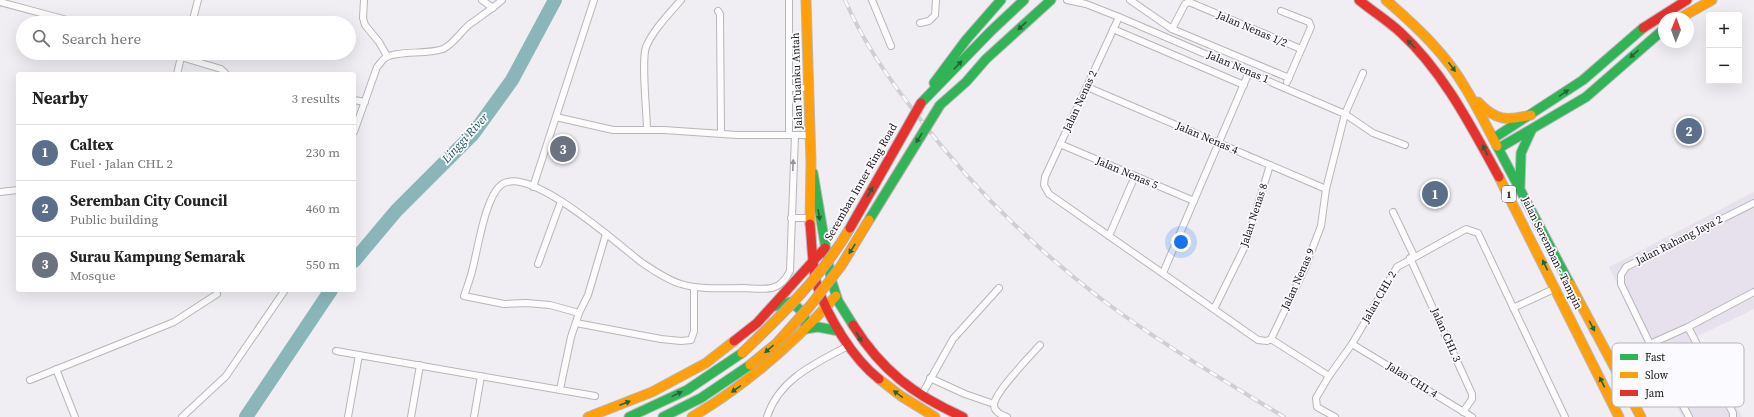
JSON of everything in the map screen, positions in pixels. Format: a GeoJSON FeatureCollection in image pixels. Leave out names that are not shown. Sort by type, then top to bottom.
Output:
{"type":"FeatureCollection","features":[{"type":"Feature","properties":{"kind":"main road","name":"Jalan Tuanku Antah"},"geometry":{"type":"LineString","coordinates":[[806,0],[811,162],[809,218],[817,284],[826,307],[848,346],[874,375],[901,396],[932,416]]}},
{"type":"Feature","properties":{"kind":"main road"},"geometry":{"type":"LineString","coordinates":[[921,103],[946,65],[976,28],[1002,0]]}},
{"type":"Feature","properties":{"kind":"main road","name":"Seremban Inner Ring Road"},"geometry":{"type":"LineString","coordinates":[[629,417],[687,390],[742,353],[788,309],[841,242],[921,103],[991,31],[1024,0]]}},
{"type":"Feature","properties":{"kind":"main road"},"geometry":{"type":"LineString","coordinates":[[663,417],[701,398],[750,365],[777,343],[810,306],[841,266],[940,105],[966,82],[986,59],[1051,0]]}},
{"type":"Feature","properties":{"kind":"main road","name":"Jalan Seremban - Tampin"},"geometry":{"type":"LineString","coordinates":[[1359,0],[1400,32],[1420,53],[1457,101],[1512,200],[1612,401]]}},
{"type":"Feature","properties":{"kind":"main road","name":"Jalan Seremban - Tampin"},"geometry":{"type":"LineString","coordinates":[[1386,0],[1416,26],[1437,48],[1466,88],[1494,138],[1521,193],[1612,363]]}},
{"type":"Feature","properties":{"kind":"main road"},"geometry":{"type":"LineString","coordinates":[[1494,138],[1583,80],[1641,29],[1687,0]]}},
{"type":"Feature","properties":{"kind":"main road"},"geometry":{"type":"LineString","coordinates":[[1691,12],[1712,0]]}},
{"type":"Feature","properties":{"kind":"main road"},"geometry":{"type":"LineString","coordinates":[[1499,148],[1531,131],[1578,102],[1598,87],[1628,58],[1658,34]]}},
{"type":"Feature","properties":{"kind":"main road"},"geometry":{"type":"LineString","coordinates":[[1466,88],[1484,108],[1497,118],[1509,120],[1531,115]]}},
{"type":"Feature","properties":{"kind":"main road"},"geometry":{"type":"LineString","coordinates":[[1521,193],[1521,154],[1531,131]]}},
{"type":"Feature","properties":{"kind":"main road","name":"Jalan Tuanku Antah"},"geometry":{"type":"LineString","coordinates":[[811,162],[825,248],[836,296],[861,341],[873,356],[893,376],[921,396],[959,416]]}},
{"type":"Feature","properties":{"kind":"main road"},"geometry":{"type":"LineString","coordinates":[[588,417],[652,392],[706,363],[757,323],[825,248]]}},
{"type":"Feature","properties":{"kind":"main road"},"geometry":{"type":"LineString","coordinates":[[692,417],[718,403],[758,374],[779,356],[836,296]]}},
{"type":"Feature","properties":{"kind":"main road"},"geometry":{"type":"LineString","coordinates":[[770,308],[790,302],[800,308],[806,317],[805,329]]}},
{"type":"Feature","properties":{"kind":"main road"},"geometry":{"type":"LineString","coordinates":[[805,329],[818,327],[839,331]]}},
{"type":"Feature","properties":{"kind":"main road","name":"Jalan Seremban - Tampin"},"geometry":{"type":"LineString","coordinates":[[1615,407],[1620,417]]}},
{"type":"Feature","properties":{"kind":"main road","name":"Jalan Seremban - Tampin"},"geometry":{"type":"LineString","coordinates":[[1636,407],[1641,417]]}},
{"type":"Feature","properties":{"kind":"street"},"geometry":{"type":"LineString","coordinates":[[194,16],[198,0]]}},
{"type":"Feature","properties":{"kind":"street"},"geometry":{"type":"LineString","coordinates":[[364,0],[363,18],[365,25],[379,42],[387,56]]}},
{"type":"Feature","properties":{"kind":"street"},"geometry":{"type":"LineString","coordinates":[[482,0],[493,8]]}},
{"type":"Feature","properties":{"kind":"street"},"geometry":{"type":"LineString","coordinates":[[356,126],[377,67],[383,59],[387,56],[435,51],[445,48],[454,42],[470,24],[502,0]]}},
{"type":"Feature","properties":{"kind":"street"},"geometry":{"type":"LineString","coordinates":[[533,187],[594,0]]}},
{"type":"Feature","properties":{"kind":"street"},"geometry":{"type":"LineString","coordinates":[[647,130],[646,48],[652,37],[681,0]]}},
{"type":"Feature","properties":{"kind":"street"},"geometry":{"type":"LineString","coordinates":[[580,313],[550,305],[504,304],[464,296],[473,269],[486,214],[495,192],[501,184],[508,182],[519,182],[533,187],[561,201],[584,215],[643,263],[681,284],[694,287],[765,289],[777,287],[785,282],[790,271],[791,218],[792,135],[789,88],[789,0]]}},
{"type":"Feature","properties":{"kind":"street"},"geometry":{"type":"LineString","coordinates":[[872,0],[891,46]]}},
{"type":"Feature","properties":{"kind":"street"},"geometry":{"type":"LineString","coordinates":[[920,22],[929,21],[935,15],[936,0]]}},
{"type":"Feature","properties":{"kind":"street","name":"Jalan Nenas 1"},"geometry":{"type":"LineString","coordinates":[[1067,0],[1096,7],[1285,87],[1346,114],[1373,133],[1405,145]]}},
{"type":"Feature","properties":{"kind":"street"},"geometry":{"type":"LineString","coordinates":[[1096,7],[1099,0]]}},
{"type":"Feature","properties":{"kind":"street"},"geometry":{"type":"LineString","coordinates":[[1130,0],[1172,29],[1289,78]]}},
{"type":"Feature","properties":{"kind":"street"},"geometry":{"type":"LineString","coordinates":[[0,2],[52,16]]}},
{"type":"Feature","properties":{"kind":"street","name":"Jalan Nenas 1/2"},"geometry":{"type":"LineString","coordinates":[[1172,29],[1185,4],[1189,2],[1301,50]]}},
{"type":"Feature","properties":{"kind":"street"},"geometry":{"type":"LineString","coordinates":[[718,11],[720,14],[721,133]]}},
{"type":"Feature","properties":{"kind":"street"},"geometry":{"type":"LineString","coordinates":[[1281,11],[1309,22],[1311,27],[1285,87]]}},
{"type":"Feature","properties":{"kind":"street","name":"Jalan Nenas 2"},"geometry":{"type":"LineString","coordinates":[[1110,236],[1049,194],[1044,185],[1060,144],[1119,17]]}},
{"type":"Feature","properties":{"kind":"street"},"geometry":{"type":"LineString","coordinates":[[1156,32],[1161,21]]}},
{"type":"Feature","properties":{"kind":"street"},"geometry":{"type":"LineString","coordinates":[[1113,29],[1244,85]]}},
{"type":"Feature","properties":{"kind":"street"},"geometry":{"type":"LineString","coordinates":[[177,72],[180,60]]}},
{"type":"Feature","properties":{"kind":"street"},"geometry":{"type":"LineString","coordinates":[[196,60],[221,69],[224,72]]}},
{"type":"Feature","properties":{"kind":"street"},"geometry":{"type":"LineString","coordinates":[[1163,273],[1249,72]]}},
{"type":"Feature","properties":{"kind":"street","name":"Jalan Nenas 9"},"geometry":{"type":"LineString","coordinates":[[1271,339],[1305,268],[1321,226],[1326,189],[1346,114],[1363,73]]}},
{"type":"Feature","properties":{"kind":"street","name":"Jalan Nenas 4"},"geometry":{"type":"LineString","coordinates":[[1087,87],[1326,189]]}},
{"type":"Feature","properties":{"kind":"street"},"geometry":{"type":"LineString","coordinates":[[789,88],[809,88]]}},
{"type":"Feature","properties":{"kind":"street"},"geometry":{"type":"LineString","coordinates":[[356,100],[364,102]]}},
{"type":"Feature","properties":{"kind":"street"},"geometry":{"type":"LineString","coordinates":[[556,117],[613,130],[677,130],[721,133],[810,135]]}},
{"type":"Feature","properties":{"kind":"street","name":"Jalan Nenas 5"},"geometry":{"type":"LineString","coordinates":[[1060,144],[1194,201]]}},
{"type":"Feature","properties":{"kind":"street","name":"Jalan Nenas 8"},"geometry":{"type":"LineString","coordinates":[[1214,309],[1246,244],[1270,164]]}},
{"type":"Feature","properties":{"kind":"street"},"geometry":{"type":"LineString","coordinates":[[1135,176],[1110,236],[1258,340],[1262,341],[1271,339],[1329,376]]}},
{"type":"Feature","properties":{"kind":"street"},"geometry":{"type":"LineString","coordinates":[[0,192],[16,190]]}},
{"type":"Feature","properties":{"kind":"street"},"geometry":{"type":"LineString","coordinates":[[538,264],[561,201]]}},
{"type":"Feature","properties":{"kind":"street","name":"Jalan Rahang Jaya 2"},"geometry":{"type":"LineString","coordinates":[[1650,343],[1621,284],[1621,275],[1626,267],[1754,203]]}},
{"type":"Feature","properties":{"kind":"street"},"geometry":{"type":"LineString","coordinates":[[1393,212],[1412,257]]}},
{"type":"Feature","properties":{"kind":"street"},"geometry":{"type":"LineString","coordinates":[[791,218],[809,218]]}},
{"type":"Feature","properties":{"kind":"street","name":"Jalan CHL 2"},"geometry":{"type":"LineString","coordinates":[[1335,417],[1317,407],[1316,398],[1329,376],[1352,344],[1397,267],[1412,257],[1466,229],[1471,229],[1478,233],[1513,308]]}},
{"type":"Feature","properties":{"kind":"street"},"geometry":{"type":"LineString","coordinates":[[560,389],[566,356],[576,323],[588,295],[606,234]]}},
{"type":"Feature","properties":{"kind":"street","name":"Jalan CHL 3"},"geometry":{"type":"LineString","coordinates":[[1412,257],[1472,394],[1472,399],[1463,412]]}},
{"type":"Feature","properties":{"kind":"street"},"geometry":{"type":"LineString","coordinates":[[576,323],[661,339],[681,341],[691,340],[694,331],[694,287]]}},
{"type":"Feature","properties":{"kind":"street"},"geometry":{"type":"LineString","coordinates":[[921,396],[953,338],[999,288]]}},
{"type":"Feature","properties":{"kind":"street"},"geometry":{"type":"LineString","coordinates":[[1556,288],[1513,308],[1565,417]]}},
{"type":"Feature","properties":{"kind":"street"},"geometry":{"type":"LineString","coordinates":[[182,417],[226,376],[284,292]]}},
{"type":"Feature","properties":{"kind":"street"},"geometry":{"type":"LineString","coordinates":[[1652,343],[1688,327],[1754,292]]}},
{"type":"Feature","properties":{"kind":"street"},"geometry":{"type":"LineString","coordinates":[[30,380],[174,322],[217,294]]}},
{"type":"Feature","properties":{"kind":"street"},"geometry":{"type":"LineString","coordinates":[[1688,327],[1696,343]]}},
{"type":"Feature","properties":{"kind":"street","name":"Jalan CHL 4"},"geometry":{"type":"LineString","coordinates":[[1352,344],[1472,417]]}},
{"type":"Feature","properties":{"kind":"street"},"geometry":{"type":"LineString","coordinates":[[1006,417],[997,412],[994,404],[1003,388],[1040,345]]}},
{"type":"Feature","properties":{"kind":"street"},"geometry":{"type":"LineString","coordinates":[[767,417],[770,408],[781,390],[794,378],[848,346]]}},
{"type":"Feature","properties":{"kind":"street"},"geometry":{"type":"LineString","coordinates":[[336,351],[595,396]]}},
{"type":"Feature","properties":{"kind":"street"},"geometry":{"type":"LineString","coordinates":[[348,417],[359,355]]}},
{"type":"Feature","properties":{"kind":"street"},"geometry":{"type":"LineString","coordinates":[[411,417],[420,366]]}},
{"type":"Feature","properties":{"kind":"street"},"geometry":{"type":"LineString","coordinates":[[56,369],[75,417]]}},
{"type":"Feature","properties":{"kind":"street"},"geometry":{"type":"LineString","coordinates":[[474,417],[481,376]]}},
{"type":"Feature","properties":{"kind":"street"},"geometry":{"type":"LineString","coordinates":[[930,378],[964,394],[994,404]]}},
{"type":"Feature","properties":{"kind":"street","name":"Jalan Rahang Jaya 2"},"geometry":{"type":"LineString","coordinates":[[1684,407],[1689,417]]}},
{"type":"Feature","properties":{"kind":"street"},"geometry":{"type":"LineString","coordinates":[[1730,407],[1733,417]]}},
{"type":"Feature","properties":{"kind":"shaded area"},"geometry":{"type":"Polygon","coordinates":[[[1754,192],[1754,309],[1696,337],[1699,343],[1645,343],[1609,267],[1754,192]]]}},
{"type":"Feature","properties":{"kind":"shaded area"},"geometry":{"type":"Polygon","coordinates":[[[1677,407],[1736,407],[1742,417],[1683,417],[1677,407]]]}},
{"type":"Feature","properties":{"kind":"waterway","name":"Linggi River"},"geometry":{"type":"LineString","coordinates":[[356,259],[396,211],[473,134],[512,80],[555,0]]}},
{"type":"Feature","properties":{"kind":"waterway","name":"Linggi River"},"geometry":{"type":"LineString","coordinates":[[246,417],[330,292]]}},
{"type":"Feature","properties":{"kind":"railway"},"geometry":{"type":"LineString","coordinates":[[845,0],[868,45],[896,88],[958,165],[1025,235],[1074,278],[1144,330],[1190,360],[1284,417]]}},
{"type":"Feature","properties":{"kind":"traffic: fast"},"geometry":{"type":"LineString","coordinates":[[934,83],[966,40],[1001,0]]}},
{"type":"Feature","properties":{"kind":"traffic: fast"},"geometry":{"type":"LineString","coordinates":[[921,103],[991,31],[1024,0]]}},
{"type":"Feature","properties":{"kind":"traffic: fast"},"geometry":{"type":"LineString","coordinates":[[940,105],[966,82],[986,59],[1051,0]]}},
{"type":"Feature","properties":{"kind":"traffic: fast"},"geometry":{"type":"LineString","coordinates":[[1494,138],[1583,80],[1643,28]]}},
{"type":"Feature","properties":{"kind":"traffic: fast"},"geometry":{"type":"LineString","coordinates":[[1499,148],[1586,97],[1658,34]]}},
{"type":"Feature","properties":{"kind":"traffic: fast"},"geometry":{"type":"LineString","coordinates":[[869,220],[940,105]]}},
{"type":"Feature","properties":{"kind":"traffic: fast"},"geometry":{"type":"LineString","coordinates":[[1520,186],[1521,153],[1531,131]]}},
{"type":"Feature","properties":{"kind":"traffic: fast"},"geometry":{"type":"LineString","coordinates":[[1497,146],[1570,284]]}},
{"type":"Feature","properties":{"kind":"traffic: fast"},"geometry":{"type":"LineString","coordinates":[[813,173],[831,279],[838,301],[853,325]]}},
{"type":"Feature","properties":{"kind":"traffic: fast"},"geometry":{"type":"LineString","coordinates":[[772,307],[790,302],[797,307],[804,316],[805,329],[818,327],[839,331]]}},
{"type":"Feature","properties":{"kind":"traffic: fast"},"geometry":{"type":"LineString","coordinates":[[629,417],[687,390],[742,353]]}},
{"type":"Feature","properties":{"kind":"traffic: fast"},"geometry":{"type":"LineString","coordinates":[[663,417],[701,398],[750,365]]}},
{"type":"Feature","properties":{"kind":"traffic: slow"},"geometry":{"type":"LineString","coordinates":[[806,0],[811,162],[810,224]]}},
{"type":"Feature","properties":{"kind":"traffic: slow"},"geometry":{"type":"LineString","coordinates":[[1386,0],[1419,30],[1440,52],[1458,76],[1497,146]]}},
{"type":"Feature","properties":{"kind":"traffic: slow"},"geometry":{"type":"LineString","coordinates":[[1691,12],[1712,0]]}},
{"type":"Feature","properties":{"kind":"traffic: slow"},"geometry":{"type":"LineString","coordinates":[[1478,102],[1490,113],[1502,118],[1508,119],[1531,115]]}},
{"type":"Feature","properties":{"kind":"traffic: slow"},"geometry":{"type":"LineString","coordinates":[[1499,177],[1612,403]]}},
{"type":"Feature","properties":{"kind":"traffic: slow"},"geometry":{"type":"LineString","coordinates":[[750,365],[777,343],[810,306],[841,266],[869,220]]}},
{"type":"Feature","properties":{"kind":"traffic: slow"},"geometry":{"type":"LineString","coordinates":[[742,353],[786,310],[814,278],[827,262],[850,228]]}},
{"type":"Feature","properties":{"kind":"traffic: slow"},"geometry":{"type":"LineString","coordinates":[[1570,284],[1612,363]]}},
{"type":"Feature","properties":{"kind":"traffic: slow"},"geometry":{"type":"LineString","coordinates":[[692,417],[732,391],[769,362],[803,331],[836,296]]}},
{"type":"Feature","properties":{"kind":"traffic: slow"},"geometry":{"type":"LineString","coordinates":[[588,417],[652,392],[706,363],[734,341]]}},
{"type":"Feature","properties":{"kind":"traffic: slow"},"geometry":{"type":"LineString","coordinates":[[879,379],[901,396],[935,417]]}},
{"type":"Feature","properties":{"kind":"traffic: slow"},"geometry":{"type":"LineString","coordinates":[[1614,407],[1619,417]]}},
{"type":"Feature","properties":{"kind":"traffic: slow"},"geometry":{"type":"LineString","coordinates":[[1636,407],[1641,417]]}},
{"type":"Feature","properties":{"kind":"traffic: jam"},"geometry":{"type":"LineString","coordinates":[[1359,0],[1400,32],[1430,64],[1467,119],[1499,177]]}},
{"type":"Feature","properties":{"kind":"traffic: jam"},"geometry":{"type":"LineString","coordinates":[[1643,28],[1687,0]]}},
{"type":"Feature","properties":{"kind":"traffic: jam"},"geometry":{"type":"LineString","coordinates":[[850,228],[921,103]]}},
{"type":"Feature","properties":{"kind":"traffic: jam"},"geometry":{"type":"LineString","coordinates":[[810,224],[814,271],[821,297],[834,323],[851,349],[879,379]]}},
{"type":"Feature","properties":{"kind":"traffic: jam"},"geometry":{"type":"LineString","coordinates":[[734,341],[757,323],[825,248]]}},
{"type":"Feature","properties":{"kind":"traffic: jam"},"geometry":{"type":"LineString","coordinates":[[853,325],[876,356],[900,380],[929,400],[963,417]]}},
{"type":"Feature","properties":{"kind":"place","name":"Seremban City Council"},"geometry":{"type":"Point","coordinates":[1689,131]}},
{"type":"Feature","properties":{"kind":"place","name":"Surau Kampung Semarak"},"geometry":{"type":"Point","coordinates":[563,149]}},
{"type":"Feature","properties":{"kind":"place","name":"Caltex"},"geometry":{"type":"Point","coordinates":[1435,194]}}]}
